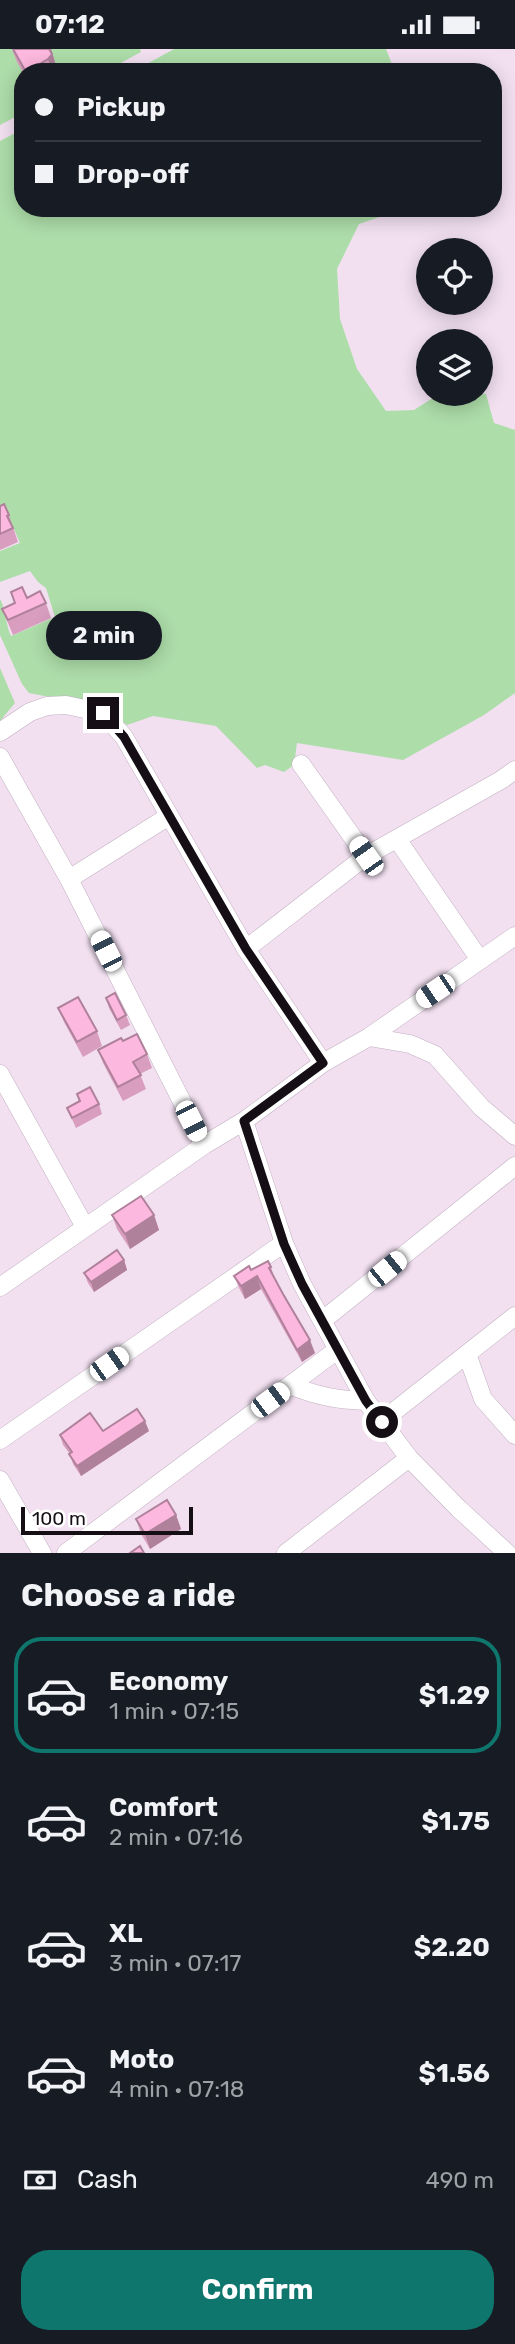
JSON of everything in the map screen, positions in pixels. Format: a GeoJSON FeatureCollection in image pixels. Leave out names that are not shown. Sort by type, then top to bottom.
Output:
{"type":"FeatureCollection","features":[{"type":"Feature","properties":{"kind":"street"},"geometry":{"type":"LineString","coordinates":[[0,732],[30,712],[47,706],[66,705],[103,713],[124,737],[246,949],[323,1063]]}},
{"type":"Feature","properties":{"kind":"street"},"geometry":{"type":"LineString","coordinates":[[0,757],[69,879],[204,1145]]}},
{"type":"Feature","properties":{"kind":"street"},"geometry":{"type":"LineString","coordinates":[[301,764],[366,856]]}},
{"type":"Feature","properties":{"kind":"street"},"geometry":{"type":"LineString","coordinates":[[246,949],[366,856],[501,781],[515,770]]}},
{"type":"Feature","properties":{"kind":"street"},"geometry":{"type":"LineString","coordinates":[[69,879],[169,816]]}},
{"type":"Feature","properties":{"kind":"street"},"geometry":{"type":"LineString","coordinates":[[397,839],[480,960]]}},
{"type":"Feature","properties":{"kind":"street"},"geometry":{"type":"LineString","coordinates":[[0,1287],[204,1145],[244,1121],[323,1063],[369,1037],[515,936]]}},
{"type":"Feature","properties":{"kind":"street"},"geometry":{"type":"LineString","coordinates":[[369,1037],[410,1044],[435,1055],[481,1108],[515,1136]]}},
{"type":"Feature","properties":{"kind":"street"},"geometry":{"type":"LineString","coordinates":[[0,1074],[6,1099],[85,1227]]}},
{"type":"Feature","properties":{"kind":"street"},"geometry":{"type":"LineString","coordinates":[[244,1121],[284,1244],[302,1284],[366,1401],[409,1458],[507,1553]]}},
{"type":"Feature","properties":{"kind":"street"},"geometry":{"type":"LineString","coordinates":[[323,1320],[515,1166]]}},
{"type":"Feature","properties":{"kind":"street"},"geometry":{"type":"LineString","coordinates":[[0,1440],[284,1244]]}},
{"type":"Feature","properties":{"kind":"street"},"geometry":{"type":"LineString","coordinates":[[382,1422],[515,1315]]}},
{"type":"Feature","properties":{"kind":"street"},"geometry":{"type":"LineString","coordinates":[[66,1553],[337,1350]]}},
{"type":"Feature","properties":{"kind":"street"},"geometry":{"type":"LineString","coordinates":[[467,1353],[484,1399],[515,1435]]}},
{"type":"Feature","properties":{"kind":"street"},"geometry":{"type":"LineString","coordinates":[[290,1385],[312,1395],[366,1401]]}},
{"type":"Feature","properties":{"kind":"street"},"geometry":{"type":"LineString","coordinates":[[286,1553],[409,1458]]}},
{"type":"Feature","properties":{"kind":"street"},"geometry":{"type":"LineString","coordinates":[[0,1480],[42,1553]]}},
{"type":"Feature","properties":{"kind":"green space"},"geometry":{"type":"Polygon","coordinates":[[[0,49],[140,49],[141,52],[121,63],[14,63],[14,118],[0,125],[0,49]]]}},
{"type":"Feature","properties":{"kind":"green space"},"geometry":{"type":"Polygon","coordinates":[[[174,49],[386,49],[391,63],[148,63],[174,49]]]}},
{"type":"Feature","properties":{"kind":"green space"},"geometry":{"type":"Polygon","coordinates":[[[14,134],[14,217],[380,217],[359,224],[337,269],[340,319],[357,369],[386,411],[414,410],[420,406],[489,406],[494,423],[515,430],[515,693],[484,715],[403,760],[297,743],[294,765],[284,772],[265,765],[257,768],[216,726],[153,716],[127,725],[70,701],[29,693],[22,684],[0,635],[0,599],[11,636],[55,617],[46,588],[30,571],[0,582],[0,551],[20,543],[8,515],[0,519],[0,141],[14,134]]]}},
{"type":"Feature","properties":{"kind":"green space"},"geometry":{"type":"Polygon","coordinates":[[[0,668],[15,703],[0,721],[0,668]]]}},
{"type":"Feature","properties":{"kind":"building"},"geometry":{"type":"Polygon","coordinates":[[[13,49],[49,49],[52,54],[41,63],[21,63],[13,49]]]}},
{"type":"Feature","properties":{"kind":"building"},"geometry":{"type":"Polygon","coordinates":[[[4,504],[13,528],[0,534],[0,506],[4,504]]]}},
{"type":"Feature","properties":{"kind":"building"},"geometry":{"type":"Polygon","coordinates":[[[22,587],[27,598],[40,591],[46,603],[8,620],[2,609],[15,603],[11,592],[22,587]]]}},
{"type":"Feature","properties":{"kind":"building"},"geometry":{"type":"Polygon","coordinates":[[[115,993],[126,1015],[117,1020],[106,998],[115,993]]]}},
{"type":"Feature","properties":{"kind":"building"},"geometry":{"type":"Polygon","coordinates":[[[78,997],[97,1031],[77,1042],[58,1008],[78,997]]]}},
{"type":"Feature","properties":{"kind":"building"},"geometry":{"type":"Polygon","coordinates":[[[137,1034],[147,1054],[133,1062],[141,1075],[118,1087],[98,1050],[121,1038],[123,1041],[137,1034]]]}},
{"type":"Feature","properties":{"kind":"building"},"geometry":{"type":"Polygon","coordinates":[[[90,1087],[99,1104],[72,1118],[67,1108],[80,1101],[77,1094],[90,1087]]]}},
{"type":"Feature","properties":{"kind":"building"},"geometry":{"type":"Polygon","coordinates":[[[141,1196],[154,1215],[125,1234],[112,1215],[141,1196]]]}},
{"type":"Feature","properties":{"kind":"building"},"geometry":{"type":"Polygon","coordinates":[[[117,1250],[124,1260],[91,1282],[84,1273],[117,1250]]]}},
{"type":"Feature","properties":{"kind":"building"},"geometry":{"type":"Polygon","coordinates":[[[268,1261],[271,1267],[269,1268],[310,1340],[297,1350],[257,1276],[241,1286],[234,1276],[249,1266],[251,1270],[268,1261]]]}},
{"type":"Feature","properties":{"kind":"building"},"geometry":{"type":"Polygon","coordinates":[[[137,1409],[145,1421],[77,1466],[69,1454],[72,1452],[60,1435],[90,1413],[103,1431],[137,1409]]]}},
{"type":"Feature","properties":{"kind":"building"},"geometry":{"type":"Polygon","coordinates":[[[167,1500],[176,1515],[145,1534],[136,1519],[167,1500]]]}},
{"type":"Feature","properties":{"kind":"building"},"geometry":{"type":"Polygon","coordinates":[[[140,1546],[144,1553],[130,1553],[140,1546]]]}},
{"type":"Feature","properties":{"kind":"route"},"geometry":{"type":"LineString","coordinates":[[103,713],[124,737],[246,949],[323,1063],[244,1121],[284,1244],[302,1284],[366,1401],[382,1422]]}}]}
